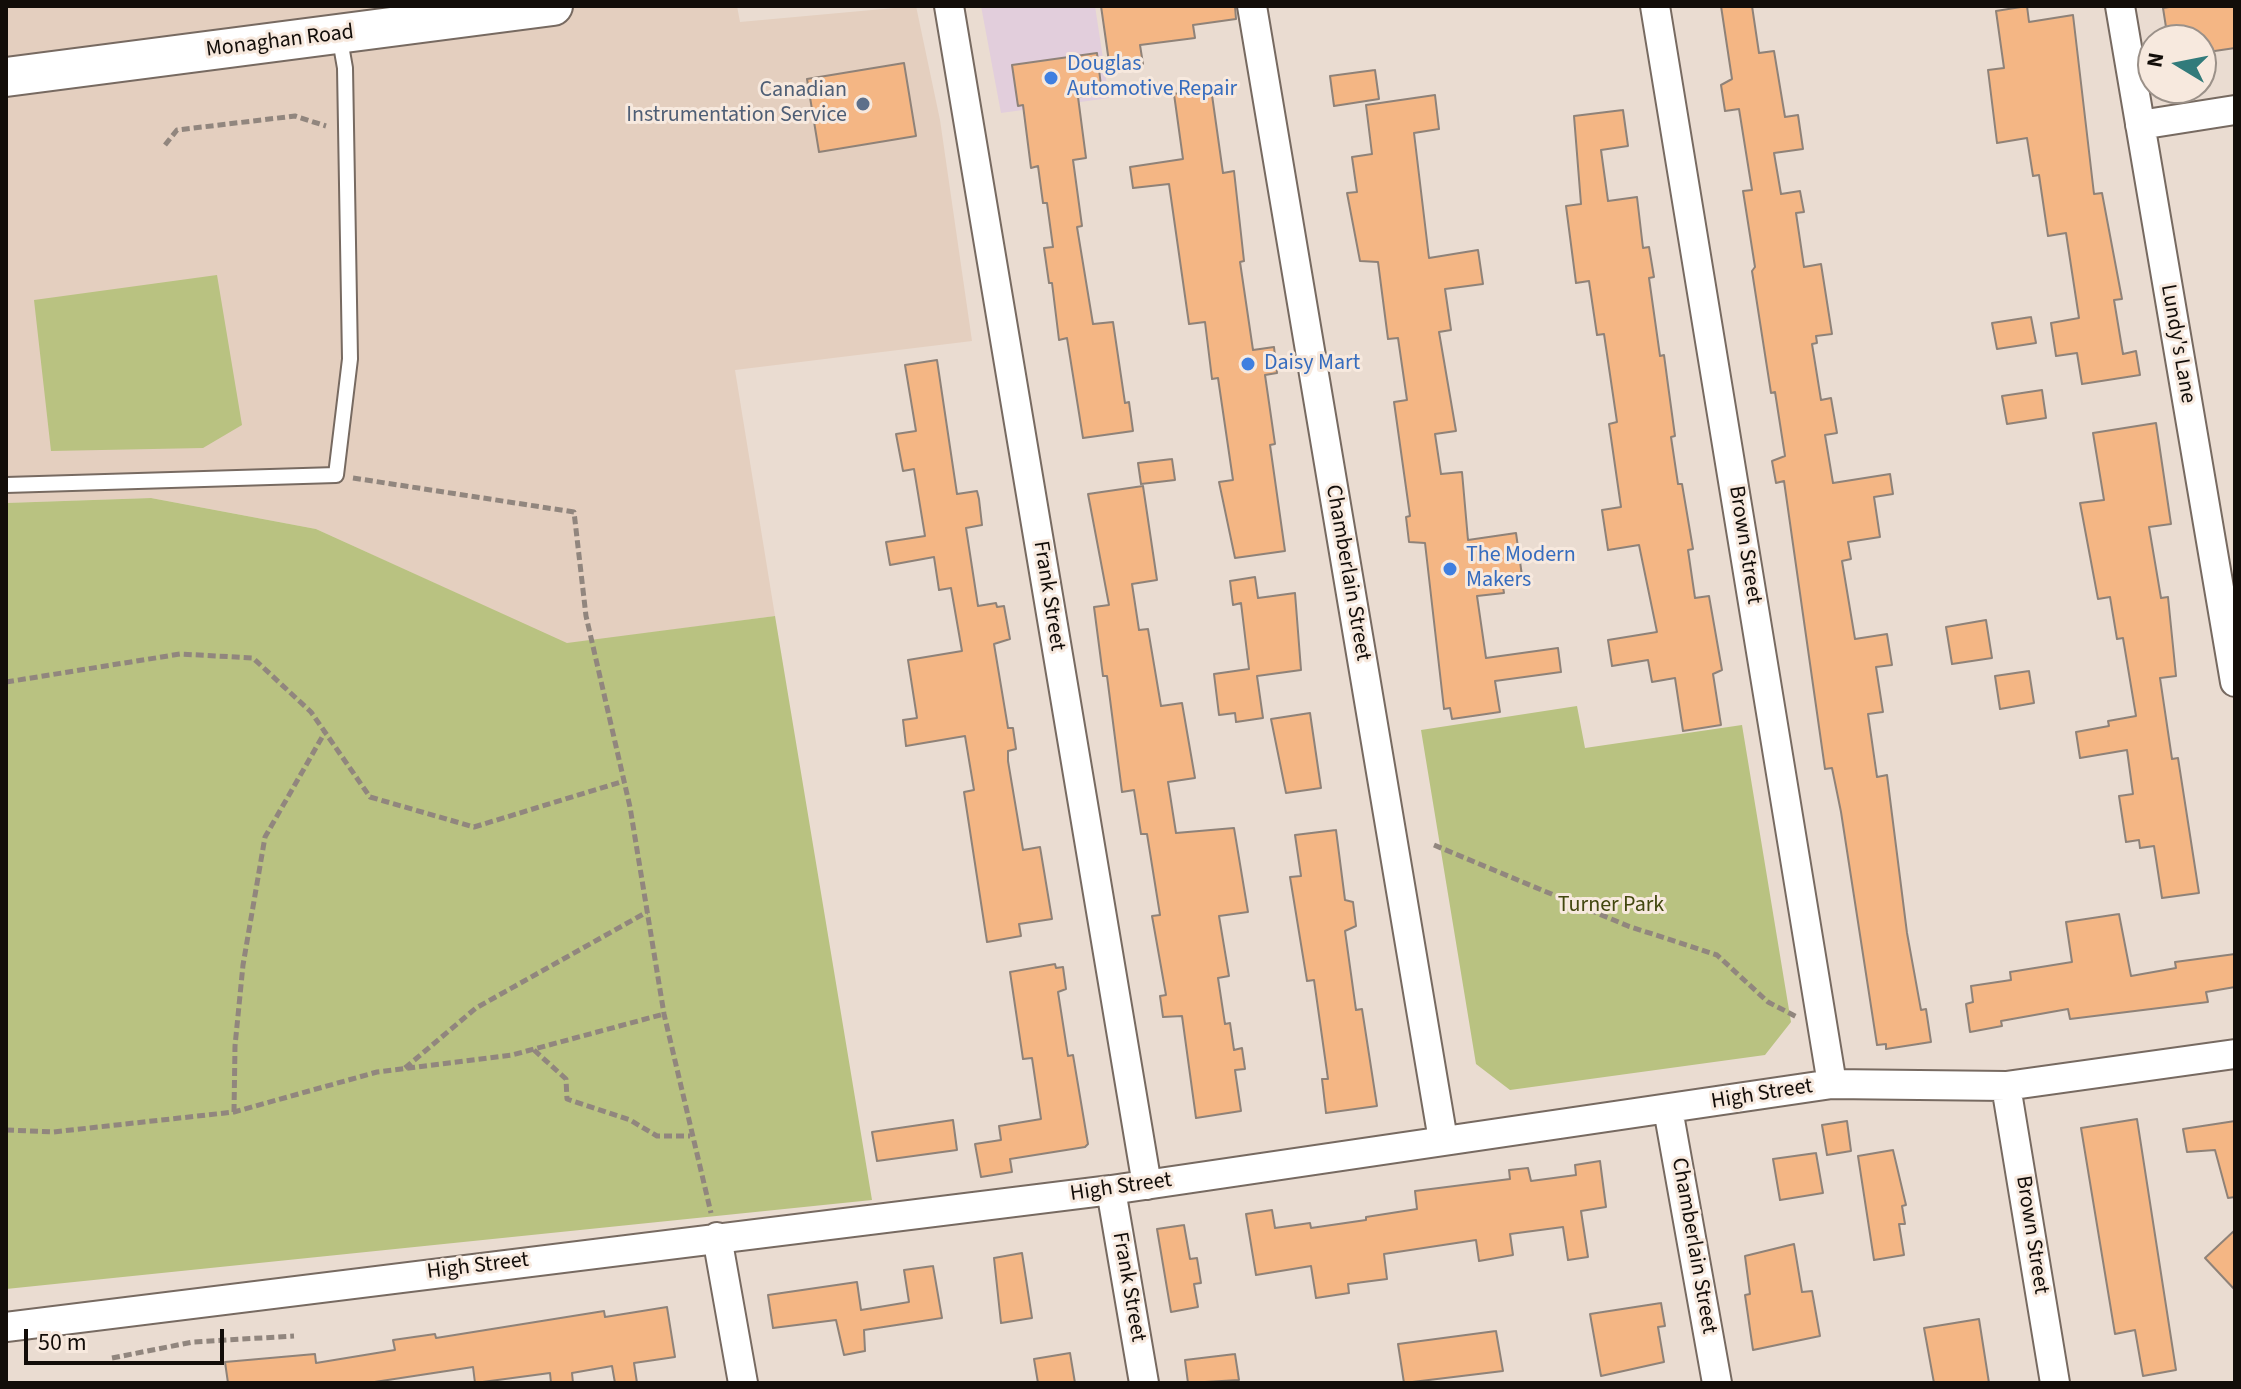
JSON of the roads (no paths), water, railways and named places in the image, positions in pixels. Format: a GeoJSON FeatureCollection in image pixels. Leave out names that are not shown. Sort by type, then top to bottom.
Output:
{"type":"FeatureCollection","features":[{"type":"Feature","properties":{"kind":"main road","name":"Monaghan Road"},"geometry":{"type":"LineString","coordinates":[[6,77],[553,6]]}},
{"type":"Feature","properties":{"kind":"street","name":"Frank Street"},"geometry":{"type":"LineString","coordinates":[[949,6],[1147,1185]]}},
{"type":"Feature","properties":{"kind":"street","name":"Chamberlain Street"},"geometry":{"type":"LineString","coordinates":[[1252,6],[1443,1140]]}},
{"type":"Feature","properties":{"kind":"street","name":"Brown Street"},"geometry":{"type":"LineString","coordinates":[[1655,6],[1832,1084]]}},
{"type":"Feature","properties":{"kind":"street","name":"Lundy's Lane"},"geometry":{"type":"LineString","coordinates":[[2120,6],[2235,682]]}},
{"type":"Feature","properties":{"kind":"street"},"geometry":{"type":"LineString","coordinates":[[2140,125],[2235,110]]}},
{"type":"Feature","properties":{"kind":"street","name":"High Street"},"geometry":{"type":"LineString","coordinates":[[6,1327],[1111,1190],[1832,1084],[2006,1086],[2235,1054]]}},
{"type":"Feature","properties":{"kind":"street","name":"Brown Street"},"geometry":{"type":"LineString","coordinates":[[2006,1086],[2055,1383]]}},
{"type":"Feature","properties":{"kind":"street","name":"Chamberlain Street"},"geometry":{"type":"LineString","coordinates":[[1668,1109],[1717,1383]]}},
{"type":"Feature","properties":{"kind":"street","name":"Frank Street"},"geometry":{"type":"LineString","coordinates":[[1111,1190],[1144,1383]]}},
{"type":"Feature","properties":{"kind":"street"},"geometry":{"type":"LineString","coordinates":[[717,1237],[743,1383]]}},
{"type":"Feature","properties":{"kind":"lane"},"geometry":{"type":"LineString","coordinates":[[6,485],[336,475],[350,359],[345,68],[339,34]]}},
{"type":"Feature","properties":{"kind":"place","name":"Douglas Automotive Repair"},"geometry":{"type":"Point","coordinates":[1051,78]}},
{"type":"Feature","properties":{"kind":"place","name":"Canadian Instrumentation Service"},"geometry":{"type":"Point","coordinates":[863,104]}},
{"type":"Feature","properties":{"kind":"place","name":"Daisy Mart"},"geometry":{"type":"Point","coordinates":[1248,364]}},
{"type":"Feature","properties":{"kind":"place","name":"The Modern Makers"},"geometry":{"type":"Point","coordinates":[1450,569]}},
{"type":"Feature","properties":{"kind":"park label","name":"Turner Park"},"geometry":{"type":"Point","coordinates":[1611,906]}}]}
